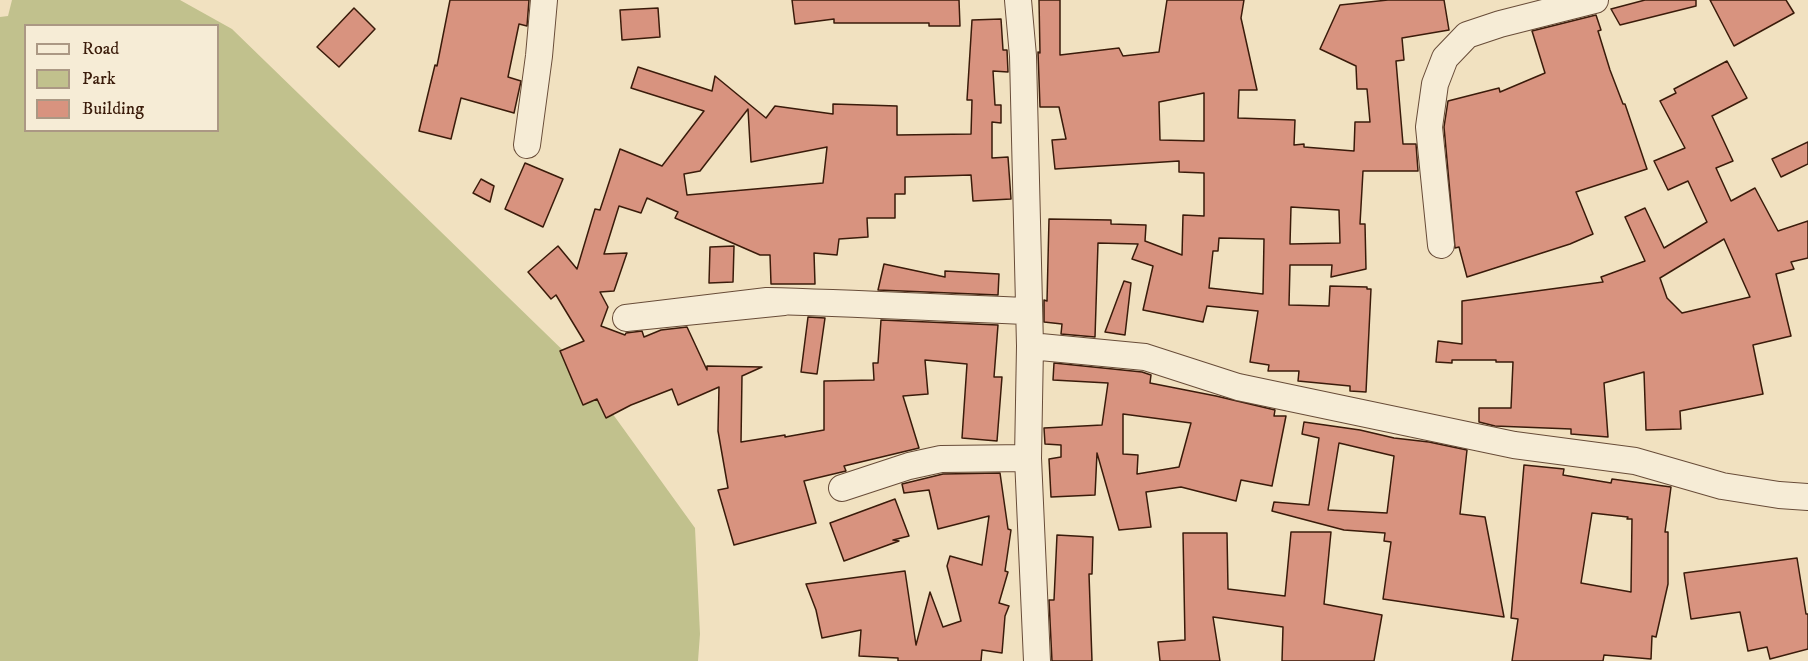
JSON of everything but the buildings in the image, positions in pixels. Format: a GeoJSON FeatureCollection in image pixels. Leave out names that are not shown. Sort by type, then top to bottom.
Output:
{"type":"FeatureCollection","features":[{"type":"Feature","properties":{"kind":"street"},"geometry":{"type":"LineString","coordinates":[[527,145],[544,0]]}},
{"type":"Feature","properties":{"kind":"street"},"geometry":{"type":"LineString","coordinates":[[1018,0],[1023,56],[1030,345],[1028,458],[1037,661]]}},
{"type":"Feature","properties":{"kind":"street"},"geometry":{"type":"LineString","coordinates":[[1441,245],[1429,127],[1436,84],[1445,58],[1467,35],[1500,24],[1595,0]]}},
{"type":"Feature","properties":{"kind":"street"},"geometry":{"type":"LineString","coordinates":[[784,302],[1028,311]]}},
{"type":"Feature","properties":{"kind":"street"},"geometry":{"type":"LineString","coordinates":[[1030,345],[1145,357],[1238,387],[1514,445],[1635,461],[1722,486],[1808,497]]}},
{"type":"Feature","properties":{"kind":"street"},"geometry":{"type":"LineString","coordinates":[[842,488],[909,466],[941,459],[1028,458]]}},
{"type":"Feature","properties":{"kind":"green space"},"geometry":{"type":"Polygon","coordinates":[[[12,0],[180,0],[232,29],[576,363],[695,528],[700,634],[698,661],[0,661],[0,17],[8,16],[12,0]]]}}]}
